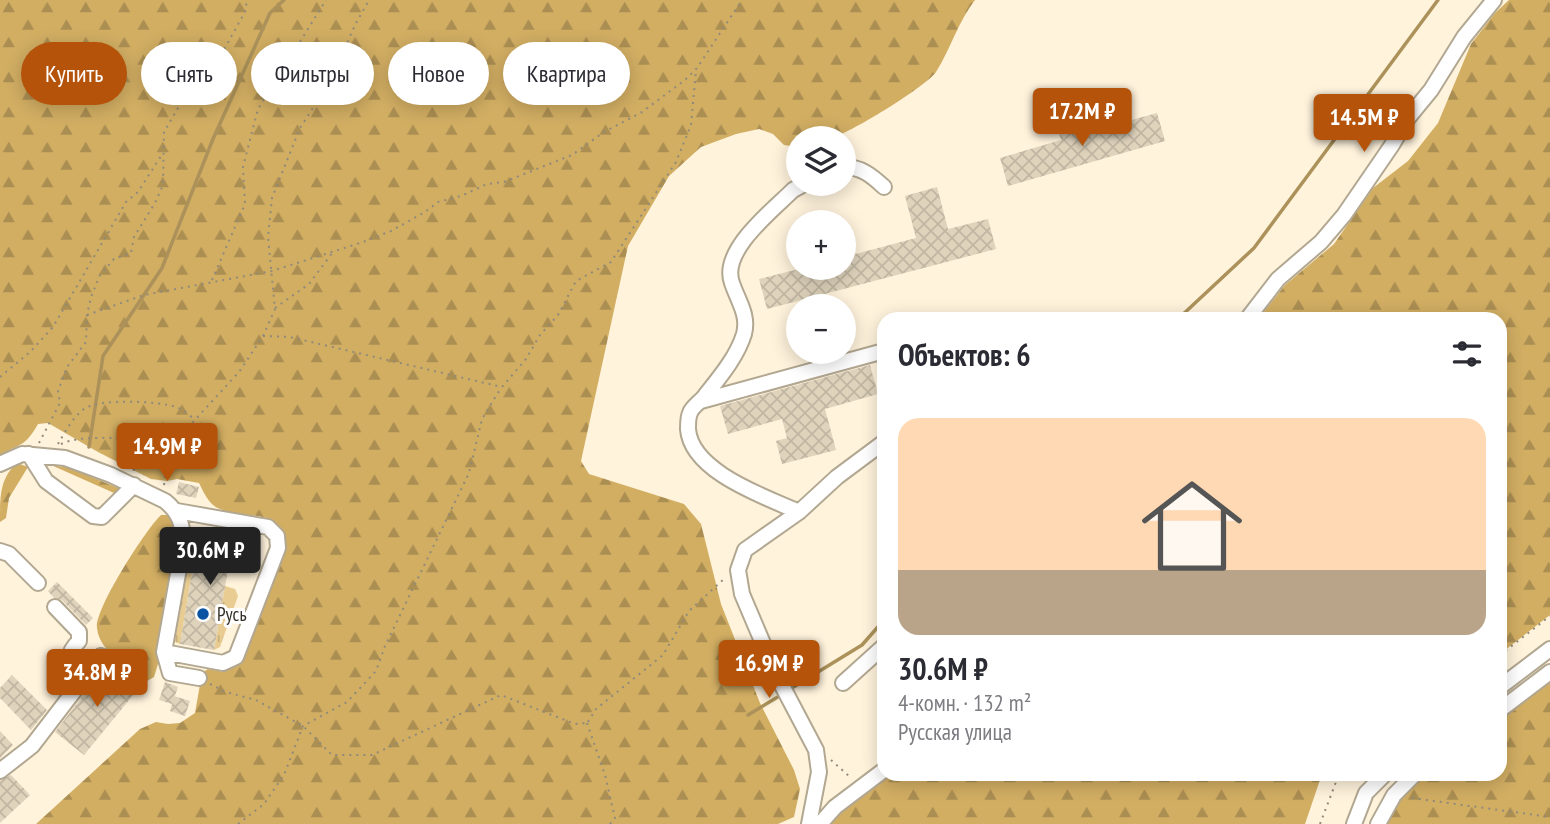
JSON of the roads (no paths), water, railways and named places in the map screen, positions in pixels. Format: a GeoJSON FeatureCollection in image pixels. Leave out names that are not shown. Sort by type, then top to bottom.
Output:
{"type":"FeatureCollection","features":[{"type":"Feature","properties":{"kind":"street"},"geometry":{"type":"LineString","coordinates":[[1253,312],[1278,279],[1321,242],[1344,215],[1408,118],[1431,90],[1464,37],[1494,0]]}},
{"type":"Feature","properties":{"kind":"street"},"geometry":{"type":"LineString","coordinates":[[856,167],[870,174],[884,187]]}},
{"type":"Feature","properties":{"kind":"street"},"geometry":{"type":"LineString","coordinates":[[787,196],[737,248],[731,262],[731,281],[745,314],[744,332],[736,352],[690,413],[688,425],[689,437],[698,453],[714,469],[742,486],[799,512]]}},
{"type":"Feature","properties":{"kind":"street"},"geometry":{"type":"LineString","coordinates":[[701,401],[877,353]]}},
{"type":"Feature","properties":{"kind":"street"},"geometry":{"type":"LineString","coordinates":[[809,824],[819,772],[816,750],[775,674],[743,594],[738,569],[746,550],[799,512],[837,477],[877,447]]}},
{"type":"Feature","properties":{"kind":"street"},"geometry":{"type":"LineString","coordinates":[[34,454],[46,481],[93,516],[102,517],[134,485]]}},
{"type":"Feature","properties":{"kind":"street"},"geometry":{"type":"LineString","coordinates":[[0,464],[14,456],[34,454],[80,462],[134,485],[177,511],[268,527],[277,536],[278,548],[236,657],[223,663],[164,652]]}},
{"type":"Feature","properties":{"kind":"street"},"geometry":{"type":"LineString","coordinates":[[177,511],[183,528],[183,546],[164,652],[170,673],[199,678]]}},
{"type":"Feature","properties":{"kind":"street"},"geometry":{"type":"LineString","coordinates":[[0,551],[9,554],[38,583]]}},
{"type":"Feature","properties":{"kind":"street"},"geometry":{"type":"LineString","coordinates":[[55,607],[79,632],[79,641],[69,655],[85,677]]}},
{"type":"Feature","properties":{"kind":"street"},"geometry":{"type":"LineString","coordinates":[[1507,682],[1550,649]]}},
{"type":"Feature","properties":{"kind":"street"},"geometry":{"type":"LineString","coordinates":[[843,683],[877,652]]}},
{"type":"Feature","properties":{"kind":"street"},"geometry":{"type":"LineString","coordinates":[[0,771],[32,746],[102,656]]}},
{"type":"Feature","properties":{"kind":"street"},"geometry":{"type":"LineString","coordinates":[[1507,705],[1550,671]]}},
{"type":"Feature","properties":{"kind":"street"},"geometry":{"type":"LineString","coordinates":[[820,824],[835,807],[877,775]]}},
{"type":"Feature","properties":{"kind":"street"},"geometry":{"type":"LineString","coordinates":[[1354,824],[1366,793],[1378,781]]}},
{"type":"Feature","properties":{"kind":"street"},"geometry":{"type":"LineString","coordinates":[[1378,824],[1394,795],[1408,781]]}},
{"type":"Feature","properties":{"kind":"waterway"},"geometry":{"type":"LineString","coordinates":[[89,447],[103,356],[162,268],[213,139],[270,13],[284,0]]}},
{"type":"Feature","properties":{"kind":"waterway"},"geometry":{"type":"LineString","coordinates":[[1185,312],[1254,248],[1438,0]]}},
{"type":"Feature","properties":{"kind":"waterway"},"geometry":{"type":"LineString","coordinates":[[787,691],[862,645],[877,628]]}},
{"type":"Feature","properties":{"kind":"waterway"},"geometry":{"type":"LineString","coordinates":[[748,715],[781,695]]}},
{"type":"Feature","properties":{"kind":"place","name":"Русь"},"geometry":{"type":"Point","coordinates":[203,614]}}]}
